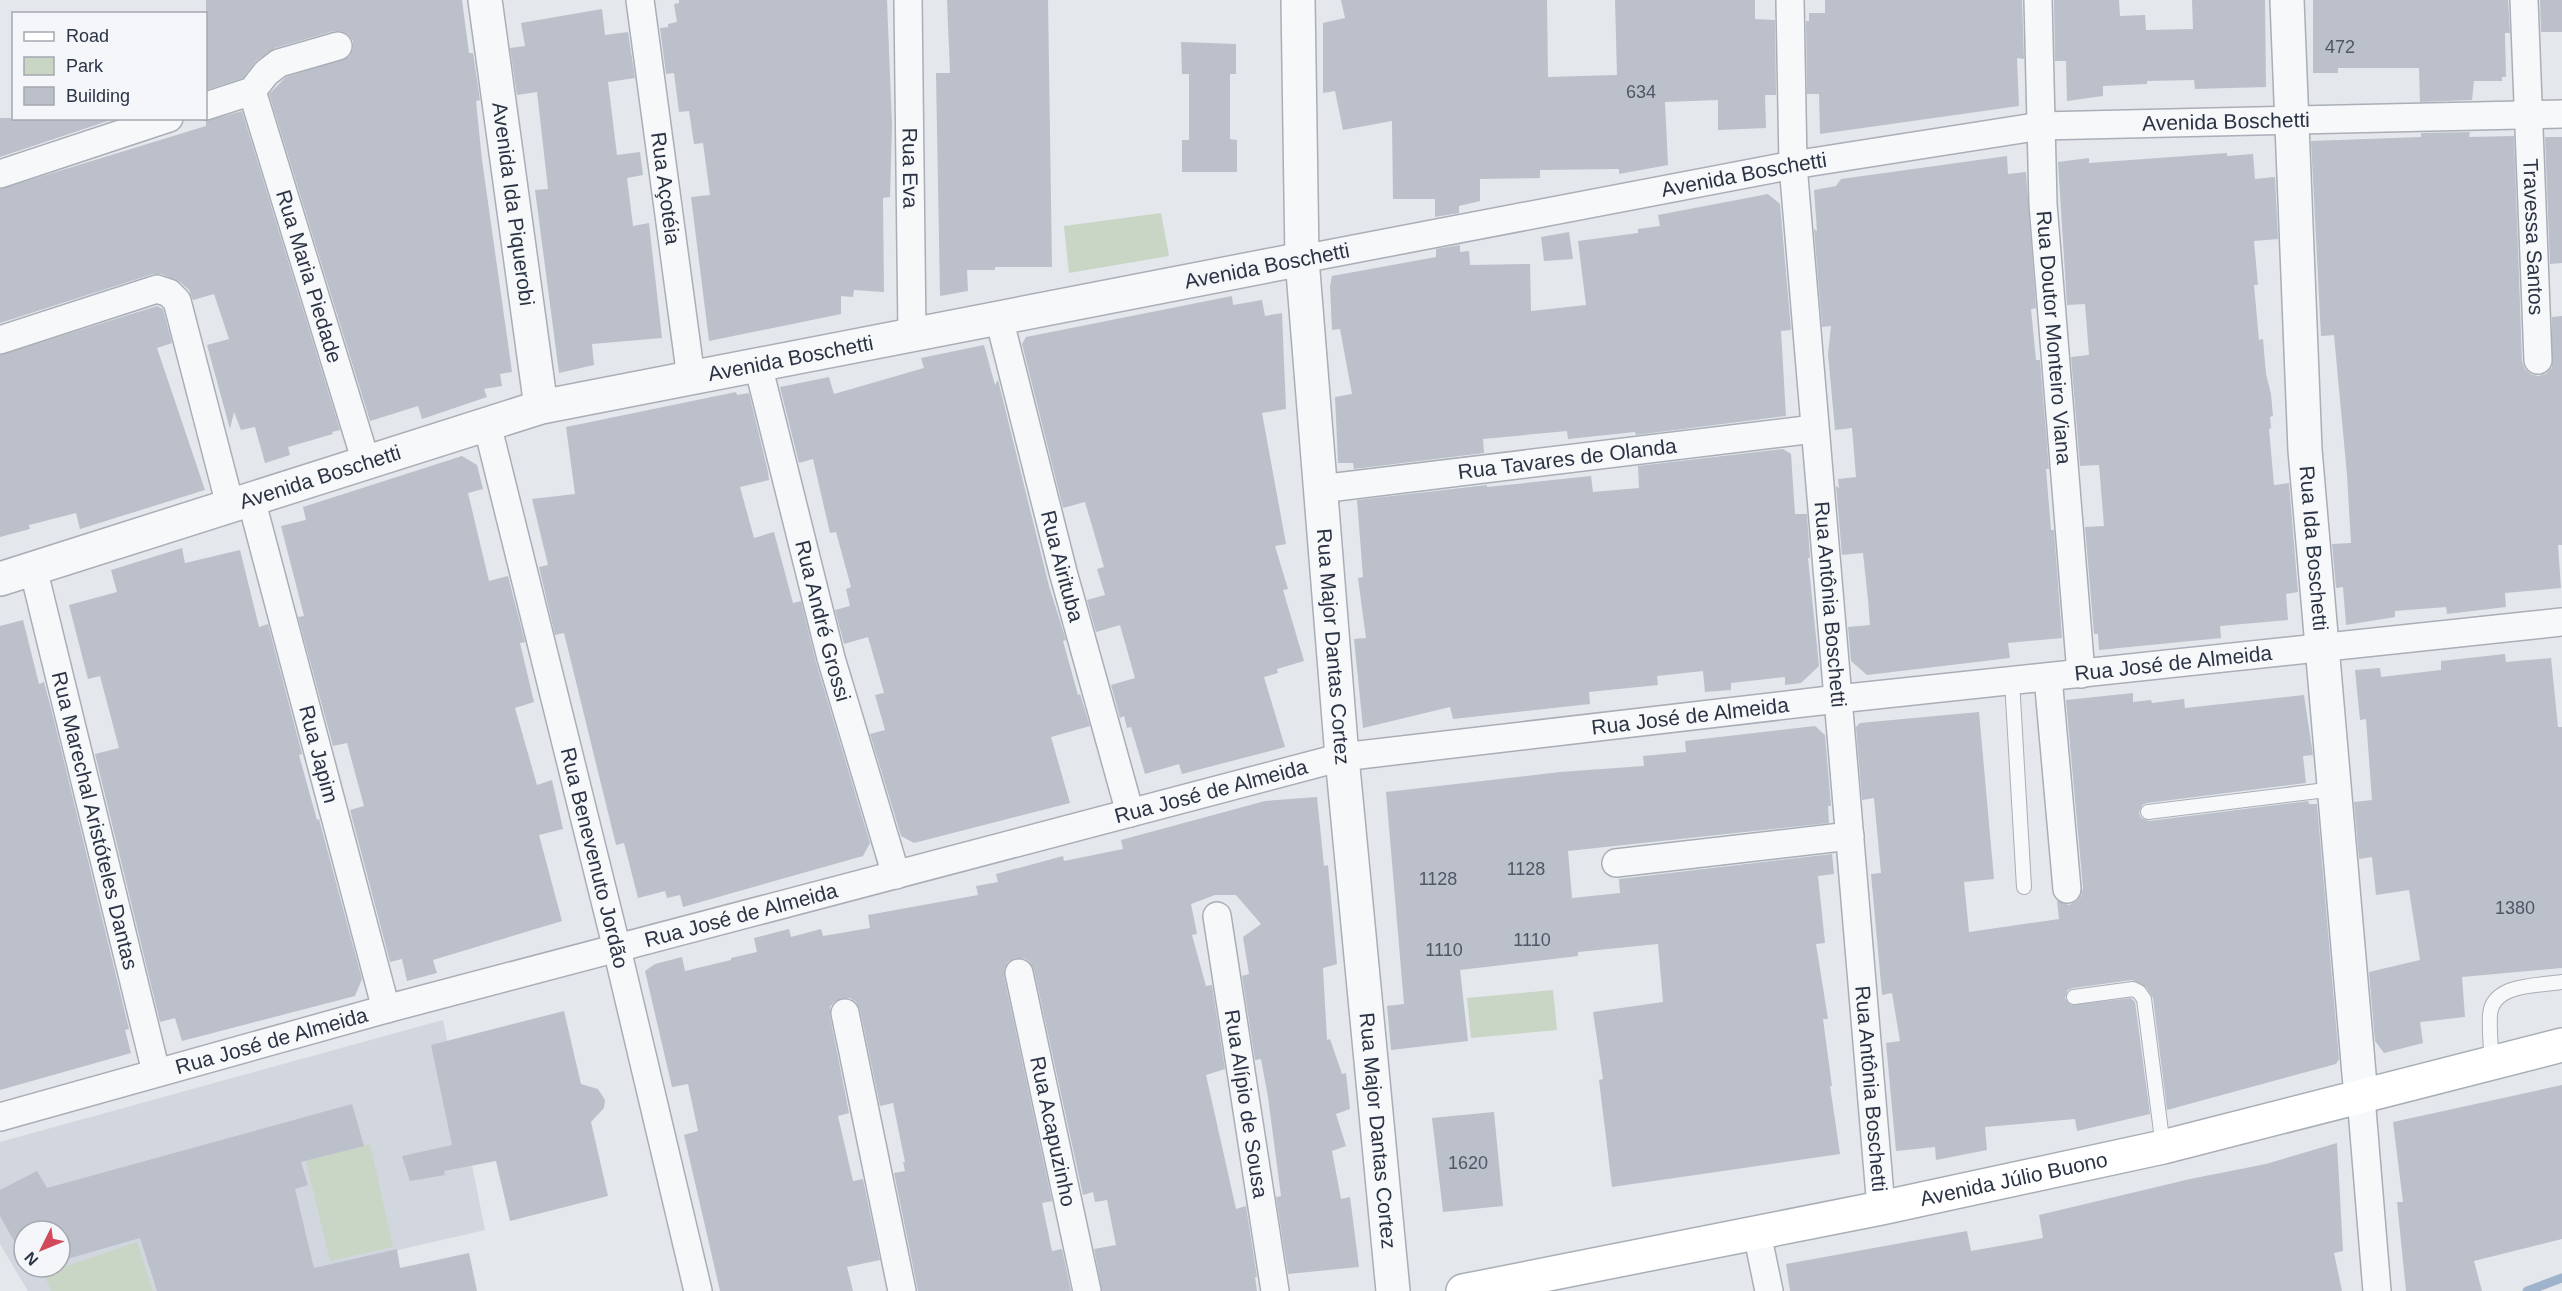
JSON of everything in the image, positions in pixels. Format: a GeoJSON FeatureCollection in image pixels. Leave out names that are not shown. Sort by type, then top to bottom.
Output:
{"type":"FeatureCollection","features":[{"type":"Feature","properties":{"kind":"main road","name":"Avenida Júlio Buono"},"geometry":{"type":"LineString","coordinates":[[1463,1291],[1881,1208],[2163,1147],[2562,1045]]}},
{"type":"Feature","properties":{"kind":"street","name":"Avenida Ida Piquerobi"},"geometry":{"type":"LineString","coordinates":[[485,0],[541,407]]}},
{"type":"Feature","properties":{"kind":"street","name":"Rua Açotéia"},"geometry":{"type":"LineString","coordinates":[[640,0],[691,378]]}},
{"type":"Feature","properties":{"kind":"street","name":"Rua Eva"},"geometry":{"type":"LineString","coordinates":[[908,0],[912,335]]}},
{"type":"Feature","properties":{"kind":"street","name":"Rua Major Dantas Cortez"},"geometry":{"type":"LineString","coordinates":[[1298,0],[1302,259],[1342,757],[1394,1291]]}},
{"type":"Feature","properties":{"kind":"street","name":"Rua Antônia Boschetti"},"geometry":{"type":"LineString","coordinates":[[1790,0],[1793,165],[1881,1208]]}},
{"type":"Feature","properties":{"kind":"street","name":"Rua Doutor Monteiro Viana"},"geometry":{"type":"LineString","coordinates":[[2038,0],[2043,204],[2081,674]]}},
{"type":"Feature","properties":{"kind":"street","name":"Rua Ida Boschetti"},"geometry":{"type":"LineString","coordinates":[[2287,0],[2305,450],[2361,1096]]}},
{"type":"Feature","properties":{"kind":"street","name":"Travessa Santos"},"geometry":{"type":"LineString","coordinates":[[2524,0],[2538,360]]}},
{"type":"Feature","properties":{"kind":"street"},"geometry":{"type":"LineString","coordinates":[[207,106],[252,91],[266,73],[279,63],[338,46]]}},
{"type":"Feature","properties":{"kind":"street","name":"Rua Maria Piedade"},"geometry":{"type":"LineString","coordinates":[[252,91],[366,462]]}},
{"type":"Feature","properties":{"kind":"street","name":"Avenida Boschetti"},"geometry":{"type":"LineString","coordinates":[[0,579],[541,407],[1793,165],[2041,126],[2562,114]]}},
{"type":"Feature","properties":{"kind":"street"},"geometry":{"type":"LineString","coordinates":[[0,174],[163,120]]}},
{"type":"Feature","properties":{"kind":"street","name":"Rua Japim"},"geometry":{"type":"LineString","coordinates":[[0,340],[157,289],[169,293],[177,301],[241,502],[386,1009]]}},
{"type":"Feature","properties":{"kind":"street","name":"Rua Airituba"},"geometry":{"type":"LineString","coordinates":[[999,318],[1063,572],[1130,813]]}},
{"type":"Feature","properties":{"kind":"street","name":"Rua André Grossi"},"geometry":{"type":"LineString","coordinates":[[758,365],[831,658],[896,875]]}},
{"type":"Feature","properties":{"kind":"street","name":"Rua Benevenuto Jordão"},"geometry":{"type":"LineString","coordinates":[[487,424],[617,950],[698,1291]]}},
{"type":"Feature","properties":{"kind":"street","name":"Rua Tavares de Olanda"},"geometry":{"type":"LineString","coordinates":[[1320,489],[1814,429]]}},
{"type":"Feature","properties":{"kind":"street","name":"Rua Marechal Aristóteles Dantas"},"geometry":{"type":"LineString","coordinates":[[33,568],[156,1072]]}},
{"type":"Feature","properties":{"kind":"street","name":"Rua José de Almeida"},"geometry":{"type":"LineString","coordinates":[[0,1117],[386,1009],[617,950],[1342,757],[1838,699],[2562,622]]}},
{"type":"Feature","properties":{"kind":"street"},"geometry":{"type":"LineString","coordinates":[[2048,677],[2067,889]]}},
{"type":"Feature","properties":{"kind":"street"},"geometry":{"type":"LineString","coordinates":[[1616,863],[1850,836]]}},
{"type":"Feature","properties":{"kind":"street","name":"Rua Alípio de Sousa"},"geometry":{"type":"LineString","coordinates":[[1217,916],[1275,1291]]}},
{"type":"Feature","properties":{"kind":"street","name":"Rua Acapuzinho"},"geometry":{"type":"LineString","coordinates":[[1019,973],[1087,1291]]}},
{"type":"Feature","properties":{"kind":"street"},"geometry":{"type":"LineString","coordinates":[[845,1013],[902,1291]]}},
{"type":"Feature","properties":{"kind":"street"},"geometry":{"type":"LineString","coordinates":[[2361,1096],[2378,1291]]}},
{"type":"Feature","properties":{"kind":"street"},"geometry":{"type":"LineString","coordinates":[[1757,1233],[1769,1291]]}},
{"type":"Feature","properties":{"kind":"lane"},"geometry":{"type":"LineString","coordinates":[[2012,681],[2024,887]]}},
{"type":"Feature","properties":{"kind":"lane"},"geometry":{"type":"LineString","coordinates":[[2148,812],[2334,789]]}},
{"type":"Feature","properties":{"kind":"lane"},"geometry":{"type":"LineString","coordinates":[[2492,1063],[2490,1013],[2493,1003],[2509,990],[2562,982]]}},
{"type":"Feature","properties":{"kind":"lane"},"geometry":{"type":"LineString","coordinates":[[2074,997],[2133,989],[2139,992],[2144,999],[2163,1147]]}},
{"type":"Feature","properties":{"kind":"shaded area"},"geometry":{"type":"Polygon","coordinates":[[[443,1020],[485,1230],[220,1291],[28,1291],[21,1279],[72,1279],[72,1219],[12,1219],[12,1264],[0,1244],[0,1142],[443,1020]]]}},
{"type":"Feature","properties":{"kind":"green space"},"geometry":{"type":"Polygon","coordinates":[[[1161,213],[1169,256],[1069,273],[1064,226],[1161,213]]]}},
{"type":"Feature","properties":{"kind":"green space"},"geometry":{"type":"Polygon","coordinates":[[[1553,990],[1557,1030],[1471,1038],[1467,998],[1553,990]]]}},
{"type":"Feature","properties":{"kind":"green space"},"geometry":{"type":"Polygon","coordinates":[[[370,1144],[393,1247],[330,1261],[306,1161],[370,1144]]]}},
{"type":"Feature","properties":{"kind":"green space"},"geometry":{"type":"Polygon","coordinates":[[[137,1242],[153,1291],[51,1291],[46,1279],[72,1279],[72,1264],[137,1242]]]}},
{"type":"Feature","properties":{"kind":"building"},"geometry":{"type":"Polygon","coordinates":[[[206,0],[462,0],[469,53],[473,53],[480,100],[476,101],[482,160],[512,372],[500,374],[502,386],[484,389],[487,397],[422,419],[418,406],[370,421],[269,94],[286,77],[349,57],[353,49],[353,41],[348,34],[334,31],[275,48],[256,61],[243,78],[207,90],[206,0]]]}},
{"type":"Feature","properties":{"kind":"building"},"geometry":{"type":"Polygon","coordinates":[[[679,0],[887,0],[892,125],[890,197],[883,198],[884,292],[854,290],[853,297],[841,296],[841,314],[709,341],[691,197],[710,195],[703,143],[694,144],[689,111],[679,112],[674,73],[666,74],[660,28],[677,22],[674,4],[679,3],[679,0]]]}},
{"type":"Feature","properties":{"kind":"building"},"geometry":{"type":"Polygon","coordinates":[[[947,0],[1048,0],[1052,267],[995,267],[995,270],[967,270],[968,291],[940,296],[936,73],[950,73],[947,0]]]}},
{"type":"Feature","properties":{"kind":"building"},"geometry":{"type":"Polygon","coordinates":[[[1341,0],[1547,0],[1548,77],[1617,75],[1615,0],[1755,0],[1755,19],[1775,20],[1776,95],[1765,95],[1766,128],[1718,130],[1718,100],[1665,102],[1668,165],[1619,174],[1619,169],[1540,170],[1540,178],[1480,179],[1480,201],[1459,206],[1459,213],[1435,217],[1435,199],[1393,199],[1392,121],[1343,130],[1335,91],[1323,93],[1323,23],[1345,18],[1341,0]]]}},
{"type":"Feature","properties":{"kind":"building"},"geometry":{"type":"Polygon","coordinates":[[[1825,0],[2022,0],[2024,59],[2017,58],[2019,106],[1820,134],[1819,94],[1807,94],[1806,21],[1809,21],[1809,13],[1825,13],[1825,0]]]}},
{"type":"Feature","properties":{"kind":"building"},"geometry":{"type":"Polygon","coordinates":[[[2054,0],[2119,0],[2120,16],[2145,15],[2146,30],[2193,29],[2192,0],[2265,0],[2266,87],[2195,89],[2194,80],[2147,81],[2147,84],[2103,86],[2103,96],[2067,101],[2066,61],[2055,61],[2054,0]]]}},
{"type":"Feature","properties":{"kind":"building"},"geometry":{"type":"Polygon","coordinates":[[[2313,0],[2508,0],[2510,33],[2505,33],[2506,77],[2502,77],[2502,81],[2474,81],[2472,100],[2420,102],[2419,68],[2338,68],[2338,73],[2313,73],[2313,0]]]}},
{"type":"Feature","properties":{"kind":"building"},"geometry":{"type":"Polygon","coordinates":[[[2540,0],[2562,0],[2562,32],[2541,32],[2540,0]]]}},
{"type":"Feature","properties":{"kind":"building"},"geometry":{"type":"Polygon","coordinates":[[[602,9],[605,35],[628,32],[635,78],[608,82],[617,155],[640,152],[643,175],[627,178],[633,226],[649,223],[662,338],[592,344],[594,365],[559,373],[535,190],[548,189],[537,92],[517,95],[510,48],[525,46],[521,23],[602,9]]]}},
{"type":"Feature","properties":{"kind":"building"},"geometry":{"type":"Polygon","coordinates":[[[1181,42],[1236,44],[1236,74],[1230,74],[1230,139],[1237,140],[1237,172],[1182,172],[1182,140],[1189,140],[1189,74],[1182,74],[1181,42]]]}},
{"type":"Feature","properties":{"kind":"building"},"geometry":{"type":"Polygon","coordinates":[[[242,111],[340,430],[288,447],[290,455],[265,463],[255,427],[241,430],[234,412],[230,429],[207,345],[229,339],[214,294],[193,300],[189,290],[180,282],[162,274],[153,274],[0,323],[0,189],[206,126],[206,121],[242,111]]]}},
{"type":"Feature","properties":{"kind":"building"},"geometry":{"type":"Polygon","coordinates":[[[0,118],[111,120],[0,157],[0,118]]]}},
{"type":"Feature","properties":{"kind":"building"},"geometry":{"type":"Polygon","coordinates":[[[2470,132],[2469,137],[2514,136],[2522,361],[2525,369],[2531,374],[2538,376],[2546,374],[2552,367],[2552,317],[2562,316],[2562,545],[2558,545],[2561,588],[2505,593],[2506,607],[2447,614],[2446,607],[2395,611],[2395,617],[2346,625],[2343,587],[2336,588],[2332,544],[2351,543],[2347,475],[2334,335],[2321,336],[2311,141],[2421,137],[2421,133],[2470,132]]]}},
{"type":"Feature","properties":{"kind":"building"},"geometry":{"type":"Polygon","coordinates":[[[2545,137],[2562,137],[2562,263],[2550,264],[2545,137]]]}},
{"type":"Feature","properties":{"kind":"building"},"geometry":{"type":"Polygon","coordinates":[[[2227,153],[2227,156],[2253,154],[2255,179],[2275,177],[2278,239],[2254,241],[2258,285],[2254,285],[2259,340],[2263,339],[2266,374],[2271,394],[2273,416],[2270,417],[2271,428],[2269,429],[2274,485],[2289,483],[2298,592],[2286,594],[2288,620],[2220,626],[2221,638],[2099,650],[2098,634],[2094,634],[2085,527],[2104,526],[2099,465],[2080,466],[2071,357],[2089,355],[2085,304],[2067,305],[2058,162],[2089,158],[2089,163],[2227,153]]]}},
{"type":"Feature","properties":{"kind":"building"},"geometry":{"type":"Polygon","coordinates":[[[2007,156],[2008,174],[2026,172],[2036,308],[2031,309],[2036,360],[2040,360],[2049,469],[2046,469],[2051,530],[2054,530],[2062,638],[2008,643],[2010,658],[1867,675],[1851,661],[1848,627],[1870,625],[1863,553],[1842,555],[1836,486],[1839,488],[1838,479],[1856,477],[1852,428],[1835,430],[1828,354],[1831,326],[1822,327],[1814,229],[1817,231],[1814,190],[1836,186],[1841,179],[2007,156]]]}},
{"type":"Feature","properties":{"kind":"building"},"geometry":{"type":"Polygon","coordinates":[[[1768,194],[1780,204],[1791,330],[1781,331],[1786,416],[1636,435],[1635,432],[1568,439],[1567,431],[1483,439],[1484,453],[1354,469],[1353,463],[1338,463],[1335,397],[1352,394],[1340,329],[1332,330],[1330,286],[1332,276],[1436,257],[1436,249],[1460,245],[1460,252],[1469,251],[1470,265],[1530,264],[1531,311],[1586,305],[1578,241],[1638,233],[1638,229],[1660,226],[1658,215],[1768,194]]]}},
{"type":"Feature","properties":{"kind":"building"},"geometry":{"type":"Polygon","coordinates":[[[1569,232],[1573,259],[1544,261],[1541,237],[1569,232]]]}},
{"type":"Feature","properties":{"kind":"building"},"geometry":{"type":"Polygon","coordinates":[[[1232,296],[1233,305],[1262,300],[1265,316],[1282,313],[1286,409],[1262,413],[1286,544],[1275,546],[1288,589],[1283,590],[1304,661],[1277,669],[1278,673],[1264,677],[1285,747],[1182,774],[1179,764],[1145,774],[1131,727],[1127,728],[1124,716],[1120,718],[1111,685],[1135,678],[1120,625],[1096,632],[1087,600],[1105,595],[1097,569],[1104,567],[1085,502],[1063,508],[1022,344],[1026,337],[1232,296]]]}},
{"type":"Feature","properties":{"kind":"building"},"geometry":{"type":"Polygon","coordinates":[[[157,306],[163,309],[172,343],[157,348],[205,490],[80,529],[76,513],[29,525],[30,529],[0,537],[0,355],[157,306]]]}},
{"type":"Feature","properties":{"kind":"building"},"geometry":{"type":"Polygon","coordinates":[[[984,345],[995,385],[998,380],[1049,586],[1066,640],[1063,641],[1078,695],[1080,694],[1090,726],[1051,737],[1070,803],[914,843],[901,836],[870,734],[885,730],[875,695],[884,693],[868,637],[844,644],[835,610],[850,606],[846,589],[851,587],[836,532],[830,533],[813,459],[799,463],[780,387],[829,377],[834,394],[924,368],[921,358],[984,345]]]}},
{"type":"Feature","properties":{"kind":"building"},"geometry":{"type":"Polygon","coordinates":[[[736,392],[737,395],[749,393],[769,480],[740,487],[754,538],[774,532],[793,603],[801,601],[816,662],[870,843],[863,856],[683,907],[680,895],[667,898],[665,891],[638,898],[624,843],[616,845],[564,633],[555,635],[539,567],[548,565],[532,499],[575,494],[566,427],[736,392]]]}},
{"type":"Feature","properties":{"kind":"building"},"geometry":{"type":"Polygon","coordinates":[[[1783,449],[1791,454],[1795,514],[1807,514],[1810,558],[1808,558],[1819,666],[1801,683],[1785,685],[1785,677],[1731,683],[1731,690],[1705,692],[1703,671],[1657,676],[1658,685],[1589,692],[1590,704],[1453,719],[1450,707],[1363,728],[1354,639],[1366,638],[1358,578],[1363,577],[1357,500],[1591,476],[1593,492],[1639,488],[1638,466],[1783,449]]]}},
{"type":"Feature","properties":{"kind":"building"},"geometry":{"type":"Polygon","coordinates":[[[462,456],[477,465],[483,489],[468,493],[489,581],[508,576],[525,642],[520,643],[534,702],[515,708],[537,785],[552,780],[563,829],[539,835],[562,921],[433,960],[437,973],[407,981],[402,959],[390,962],[350,810],[364,806],[347,743],[333,746],[298,617],[304,616],[281,526],[306,520],[303,507],[462,456]]]}},
{"type":"Feature","properties":{"kind":"building"},"geometry":{"type":"Polygon","coordinates":[[[182,548],[185,563],[240,550],[259,627],[268,624],[302,754],[299,755],[317,820],[319,819],[362,979],[355,996],[182,1041],[175,1018],[160,1022],[95,754],[119,748],[100,676],[88,679],[69,605],[117,592],[111,570],[182,548]]]}},
{"type":"Feature","properties":{"kind":"building"},"geometry":{"type":"Polygon","coordinates":[[[23,620],[39,684],[44,682],[54,720],[129,1029],[125,1030],[131,1053],[0,1090],[0,626],[23,620]]]}},
{"type":"Feature","properties":{"kind":"building"},"geometry":{"type":"Polygon","coordinates":[[[2505,654],[2506,662],[2551,658],[2558,727],[2562,727],[2562,968],[2462,977],[2465,1017],[2420,1022],[2423,1043],[2384,1053],[2375,1041],[2369,972],[2420,960],[2409,890],[2376,895],[2372,857],[2359,859],[2354,802],[2372,800],[2366,719],[2360,720],[2355,670],[2380,668],[2381,677],[2441,670],[2441,661],[2505,654]]]}},
{"type":"Feature","properties":{"kind":"building"},"geometry":{"type":"Polygon","coordinates":[[[2133,693],[2133,702],[2151,700],[2152,703],[2184,699],[2185,708],[2304,695],[2313,755],[2303,756],[2306,783],[2147,803],[2142,805],[2139,813],[2141,818],[2149,821],[2308,801],[2309,804],[2317,804],[2339,1059],[2336,1064],[2167,1110],[2153,998],[2146,987],[2132,980],[2073,988],[2068,990],[2065,998],[2071,1005],[2131,998],[2135,1002],[2150,1114],[2077,1131],[2075,1119],[1985,1127],[1987,1150],[1936,1160],[1935,1147],[1896,1151],[1886,1043],[1900,1041],[1892,993],[1882,995],[1871,874],[1881,873],[1874,798],[1862,800],[1856,727],[1860,723],[1979,712],[1994,879],[1964,882],[1969,932],[2059,919],[2057,901],[2069,905],[2081,896],[2083,888],[2066,700],[2133,693]]]}},
{"type":"Feature","properties":{"kind":"building"},"geometry":{"type":"Polygon","coordinates":[[[1815,726],[1825,735],[1831,806],[1828,806],[1829,823],[1568,851],[1572,898],[1620,893],[1619,879],[1832,854],[1834,874],[1818,876],[1825,943],[1816,944],[1828,1019],[1823,1019],[1840,1154],[1612,1187],[1599,1080],[1603,1079],[1593,1012],[1663,1002],[1658,944],[1578,952],[1578,956],[1460,970],[1468,1041],[1391,1050],[1387,1006],[1404,1004],[1386,792],[1560,772],[1644,766],[1643,756],[1686,752],[1685,741],[1815,726]]]}},
{"type":"Feature","properties":{"kind":"building"},"geometry":{"type":"Polygon","coordinates":[[[1317,797],[1324,866],[1328,865],[1337,964],[1323,968],[1327,1040],[1330,1039],[1342,1074],[1346,1073],[1350,1109],[1336,1114],[1346,1146],[1332,1151],[1341,1199],[1350,1197],[1359,1267],[1288,1274],[1276,1197],[1281,1196],[1268,1097],[1261,1059],[1255,1060],[1242,976],[1249,974],[1243,937],[1261,924],[1236,895],[1215,895],[1191,904],[1197,934],[1192,935],[1206,986],[1212,985],[1225,1069],[1206,1075],[1236,1209],[1246,1206],[1257,1291],[1102,1291],[1094,1249],[1116,1245],[1107,1200],[1095,1202],[1093,1192],[1083,1195],[1034,970],[1030,962],[1024,958],[1016,958],[1008,962],[1004,969],[1004,976],[1052,1201],[1042,1203],[1052,1251],[1062,1249],[1071,1291],[918,1291],[894,1173],[905,1171],[903,1162],[905,1162],[893,1103],[880,1106],[860,1010],[856,1002],[850,998],[842,998],[830,1007],[849,1113],[838,1116],[853,1181],[863,1179],[880,1260],[847,1267],[853,1291],[720,1291],[684,1135],[698,1131],[688,1084],[672,1087],[645,971],[655,964],[682,957],[685,971],[731,960],[731,958],[757,952],[754,938],[789,929],[791,937],[821,929],[823,936],[870,928],[868,915],[978,895],[976,886],[998,882],[996,874],[1063,856],[1064,861],[1123,849],[1121,840],[1265,801],[1317,797]]]}},
{"type":"Feature","properties":{"kind":"building"},"geometry":{"type":"Polygon","coordinates":[[[564,1011],[581,1084],[598,1089],[605,1100],[604,1108],[591,1122],[608,1196],[510,1221],[496,1161],[444,1171],[445,1175],[410,1181],[402,1156],[452,1145],[431,1045],[564,1011]]]}},
{"type":"Feature","properties":{"kind":"building"},"geometry":{"type":"Polygon","coordinates":[[[2562,1085],[2562,1239],[2474,1261],[2482,1291],[2406,1291],[2397,1202],[2403,1202],[2393,1122],[2562,1085]]]}},
{"type":"Feature","properties":{"kind":"building"},"geometry":{"type":"Polygon","coordinates":[[[352,1104],[364,1146],[301,1162],[308,1185],[295,1189],[314,1268],[397,1249],[400,1268],[469,1253],[477,1291],[157,1291],[140,1238],[72,1258],[72,1219],[12,1219],[12,1238],[0,1216],[0,1190],[37,1171],[47,1188],[352,1104]]]}},
{"type":"Feature","properties":{"kind":"building"},"geometry":{"type":"Polygon","coordinates":[[[1494,1112],[1503,1206],[1443,1212],[1432,1118],[1494,1112]]]}},
{"type":"Feature","properties":{"kind":"building"},"geometry":{"type":"Polygon","coordinates":[[[2337,1143],[2343,1251],[2334,1253],[2342,1291],[1790,1291],[1786,1264],[1967,1231],[1971,1251],[2043,1238],[2039,1215],[2190,1179],[2266,1164],[2337,1143]]]}},
{"type":"Feature","properties":{"kind":"waterway"},"geometry":{"type":"LineString","coordinates":[[2527,1291],[2562,1278]]}}]}
